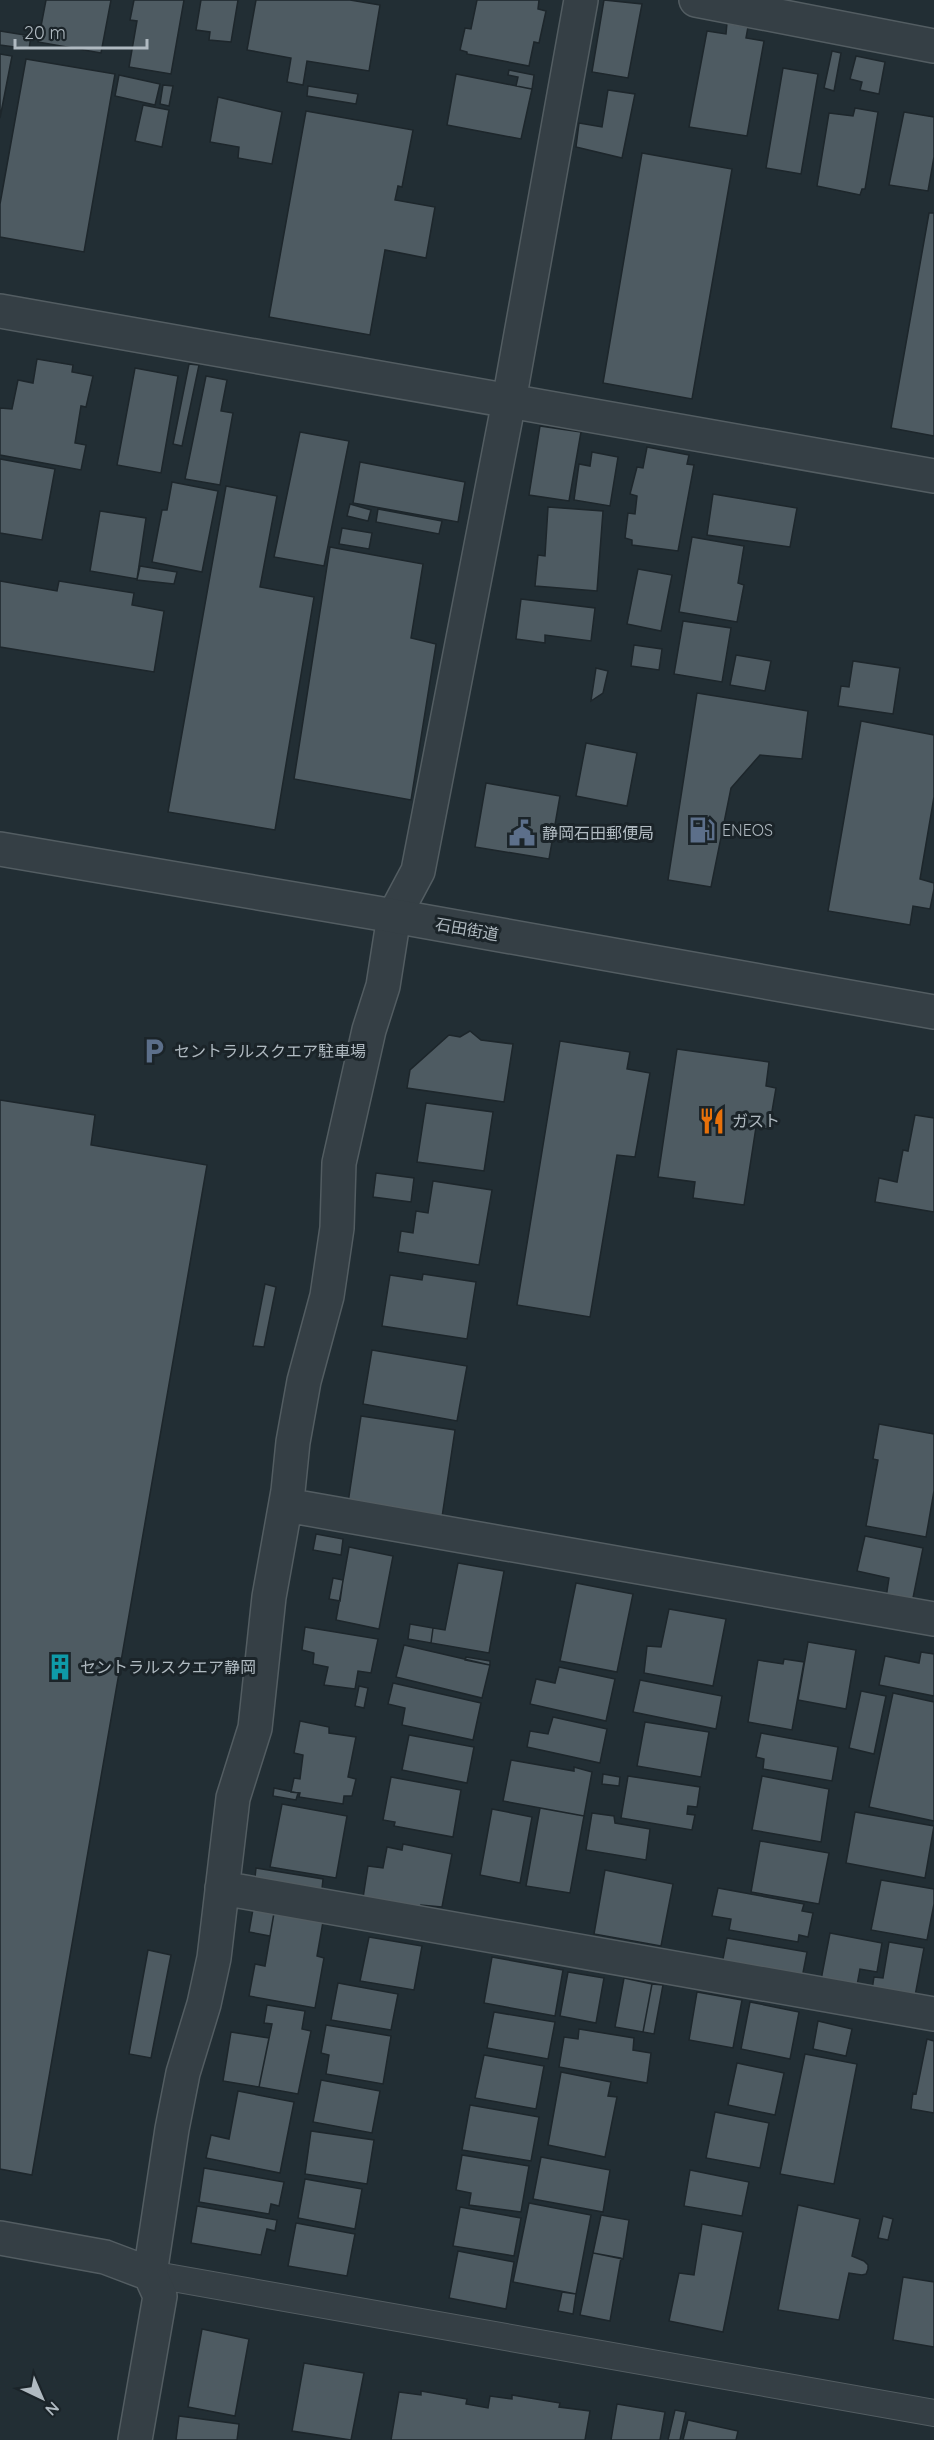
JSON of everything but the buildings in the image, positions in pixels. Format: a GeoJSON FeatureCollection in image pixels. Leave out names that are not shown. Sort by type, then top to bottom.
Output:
{"type":"FeatureCollection","features":[{"type":"Feature","properties":{"kind":"street"},"geometry":{"type":"LineString","coordinates":[[135,2440],[160,2296],[150,2274],[172,2128],[183,2073],[204,2004],[214,1958],[233,1798],[255,1728],[269,1597],[286,1505],[303,1381],[328,1285],[337,1228],[339,1163],[369,1030],[383,986],[394,916],[418,871],[509,401],[581,0]]}},
{"type":"Feature","properties":{"kind":"street"},"geometry":{"type":"LineString","coordinates":[[696,0],[934,46]]}},
{"type":"Feature","properties":{"kind":"street"},"geometry":{"type":"LineString","coordinates":[[0,311],[934,476]]}},
{"type":"Feature","properties":{"kind":"street","name":"石田街道"},"geometry":{"type":"LineString","coordinates":[[0,849],[934,1012]]}},
{"type":"Feature","properties":{"kind":"street"},"geometry":{"type":"LineString","coordinates":[[286,1505],[934,1619]]}},
{"type":"Feature","properties":{"kind":"street"},"geometry":{"type":"LineString","coordinates":[[222,1888],[934,2014]]}},
{"type":"Feature","properties":{"kind":"street"},"geometry":{"type":"LineString","coordinates":[[0,2238],[105,2257],[150,2274]]}},
{"type":"Feature","properties":{"kind":"lane"},"geometry":{"type":"LineString","coordinates":[[150,2274],[934,2413]]}},
{"type":"Feature","properties":{"kind":"place","name":"ENEOS"},"geometry":{"type":"Point","coordinates":[702,830]}},
{"type":"Feature","properties":{"kind":"place","name":"静岡石田郵便局"},"geometry":{"type":"Point","coordinates":[522,833]}},
{"type":"Feature","properties":{"kind":"place","name":"セントラルスクエア駐車場"},"geometry":{"type":"Point","coordinates":[154,1051]}},
{"type":"Feature","properties":{"kind":"place","name":"ガスト"},"geometry":{"type":"Point","coordinates":[712,1121]}},
{"type":"Feature","properties":{"kind":"place","name":"セントラルスクエア静岡"},"geometry":{"type":"Point","coordinates":[60,1667]}}]}
